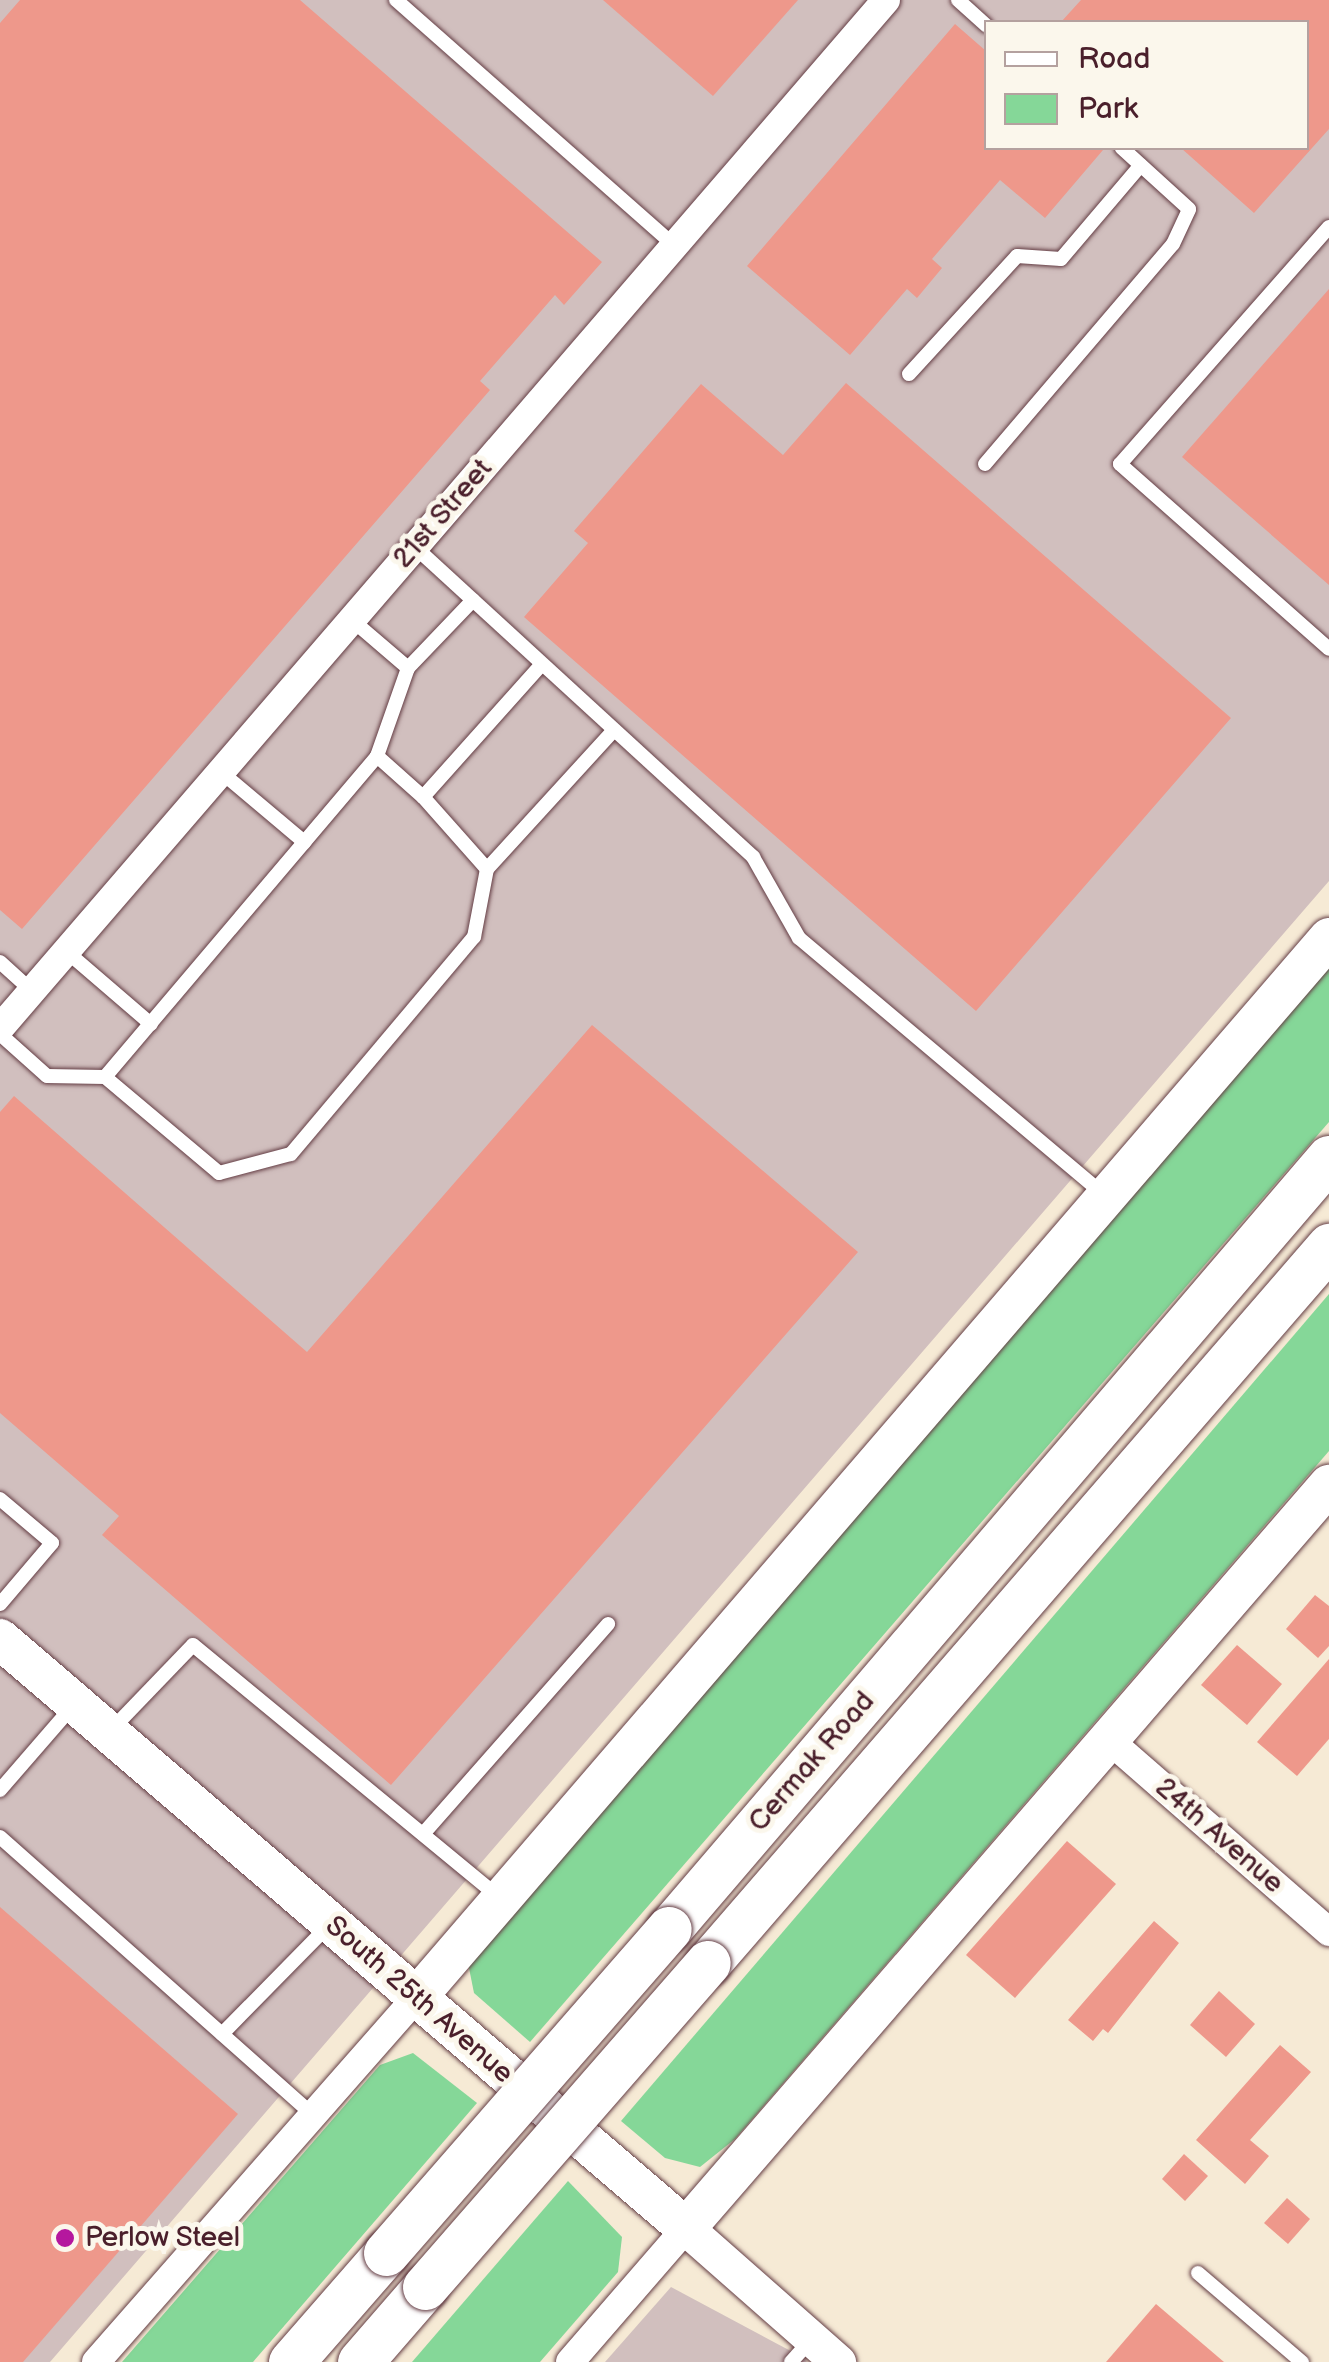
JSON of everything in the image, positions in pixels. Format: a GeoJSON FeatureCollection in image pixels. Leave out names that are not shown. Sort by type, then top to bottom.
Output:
{"type":"FeatureCollection","features":[{"type":"Feature","properties":{"kind":"main road"},"geometry":{"type":"LineString","coordinates":[[416,1998],[1329,938]]}},
{"type":"Feature","properties":{"kind":"main road","name":"Cermak Road"},"geometry":{"type":"LineString","coordinates":[[291,2362],[1329,1158]]}},
{"type":"Feature","properties":{"kind":"main road","name":"Cermak Road"},"geometry":{"type":"LineString","coordinates":[[360,2362],[1329,1246]]}},
{"type":"Feature","properties":{"kind":"main road"},"geometry":{"type":"LineString","coordinates":[[686,2228],[1329,1486]]}},
{"type":"Feature","properties":{"kind":"main road","name":"South 25th Avenue"},"geometry":{"type":"LineString","coordinates":[[0,1638],[686,2228]]}},
{"type":"Feature","properties":{"kind":"street","name":"21st Street"},"geometry":{"type":"LineString","coordinates":[[0,1031],[886,0]]}},
{"type":"Feature","properties":{"kind":"street","name":"24th Avenue"},"geometry":{"type":"LineString","coordinates":[[1110,1740],[1329,1932]]}},
{"type":"Feature","properties":{"kind":"street"},"geometry":{"type":"LineString","coordinates":[[96,2362],[416,1998]]}},
{"type":"Feature","properties":{"kind":"street","name":"South 25th Avenue"},"geometry":{"type":"LineString","coordinates":[[686,2228],[814,2354]]}},
{"type":"Feature","properties":{"kind":"street"},"geometry":{"type":"LineString","coordinates":[[570,2362],[686,2228]]}},
{"type":"Feature","properties":{"kind":"lane"},"geometry":{"type":"LineString","coordinates":[[396,0],[675,246]]}},
{"type":"Feature","properties":{"kind":"lane"},"geometry":{"type":"LineString","coordinates":[[958,0],[984,24]]}},
{"type":"Feature","properties":{"kind":"lane"},"geometry":{"type":"LineString","coordinates":[[985,464],[1173,244],[1190,209],[1124,150]]}},
{"type":"Feature","properties":{"kind":"lane"},"geometry":{"type":"LineString","coordinates":[[909,374],[1017,256],[1061,259],[1141,165]]}},
{"type":"Feature","properties":{"kind":"lane"},"geometry":{"type":"LineString","coordinates":[[1329,228],[1120,464],[1329,648]]}},
{"type":"Feature","properties":{"kind":"lane"},"geometry":{"type":"LineString","coordinates":[[415,547],[752,857],[799,938],[1106,1197]]}},
{"type":"Feature","properties":{"kind":"lane"},"geometry":{"type":"LineString","coordinates":[[105,1077],[377,756],[408,668],[473,600]]}},
{"type":"Feature","properties":{"kind":"lane"},"geometry":{"type":"LineString","coordinates":[[352,620],[408,668]]}},
{"type":"Feature","properties":{"kind":"lane"},"geometry":{"type":"LineString","coordinates":[[422,797],[542,664]]}},
{"type":"Feature","properties":{"kind":"lane"},"geometry":{"type":"LineString","coordinates":[[0,1031],[47,1076],[105,1077],[219,1173],[291,1154],[474,937],[487,869],[614,730]]}},
{"type":"Feature","properties":{"kind":"lane"},"geometry":{"type":"LineString","coordinates":[[377,756],[422,797],[487,869]]}},
{"type":"Feature","properties":{"kind":"lane"},"geometry":{"type":"LineString","coordinates":[[221,772],[304,842]]}},
{"type":"Feature","properties":{"kind":"lane"},"geometry":{"type":"LineString","coordinates":[[66,952],[150,1024]]}},
{"type":"Feature","properties":{"kind":"lane"},"geometry":{"type":"LineString","coordinates":[[0,962],[32,991]]}},
{"type":"Feature","properties":{"kind":"lane"},"geometry":{"type":"LineString","coordinates":[[0,1500],[52,1543],[0,1604]]}},
{"type":"Feature","properties":{"kind":"lane"},"geometry":{"type":"LineString","coordinates":[[422,1834],[608,1624]]}},
{"type":"Feature","properties":{"kind":"lane"},"geometry":{"type":"LineString","coordinates":[[109,1732],[193,1645],[501,1899]]}},
{"type":"Feature","properties":{"kind":"lane"},"geometry":{"type":"LineString","coordinates":[[0,1790],[75,1703]]}},
{"type":"Feature","properties":{"kind":"lane"},"geometry":{"type":"LineString","coordinates":[[0,1837],[313,2115]]}},
{"type":"Feature","properties":{"kind":"lane"},"geometry":{"type":"LineString","coordinates":[[222,2034],[331,1924]]}},
{"type":"Feature","properties":{"kind":"lane"},"geometry":{"type":"LineString","coordinates":[[1198,2273],[1302,2362]]}},
{"type":"Feature","properties":{"kind":"shaded area"},"geometry":{"type":"Polygon","coordinates":[[[0,0],[1329,0],[1329,881],[50,2362],[0,2362],[0,0]]]}},
{"type":"Feature","properties":{"kind":"shaded area"},"geometry":{"type":"Polygon","coordinates":[[[671,2287],[802,2357],[807,2362],[605,2362],[671,2287]]]}},
{"type":"Feature","properties":{"kind":"green space"},"geometry":{"type":"Polygon","coordinates":[[[1329,967],[1329,1122],[530,2042],[474,1993],[468,1963],[1329,967]]]}},
{"type":"Feature","properties":{"kind":"green space"},"geometry":{"type":"Polygon","coordinates":[[[1329,1294],[1329,1451],[735,2139],[700,2167],[665,2158],[621,2121],[1329,1294]]]}},
{"type":"Feature","properties":{"kind":"green space"},"geometry":{"type":"Polygon","coordinates":[[[413,2053],[477,2103],[253,2362],[122,2362],[380,2065],[413,2053]]]}},
{"type":"Feature","properties":{"kind":"green space"},"geometry":{"type":"Polygon","coordinates":[[[568,2181],[622,2237],[618,2272],[540,2362],[412,2362],[568,2181]]]}},
{"type":"Feature","properties":{"kind":"building"},"geometry":{"type":"Polygon","coordinates":[[[20,0],[300,0],[602,262],[564,305],[555,295],[480,381],[490,390],[22,929],[0,910],[0,23],[20,0]]]}},
{"type":"Feature","properties":{"kind":"building"},"geometry":{"type":"Polygon","coordinates":[[[603,0],[798,0],[713,96],[603,0]]]}},
{"type":"Feature","properties":{"kind":"building"},"geometry":{"type":"Polygon","coordinates":[[[1081,0],[1329,0],[1329,129],[1254,213],[1183,150],[1309,150],[1309,20],[1063,20],[1081,0]]]}},
{"type":"Feature","properties":{"kind":"building"},"geometry":{"type":"Polygon","coordinates":[[[955,24],[984,49],[984,150],[1103,150],[1045,218],[1000,180],[932,259],[942,268],[917,298],[907,289],[850,355],[747,266],[955,24]]]}},
{"type":"Feature","properties":{"kind":"building"},"geometry":{"type":"Polygon","coordinates":[[[1329,289],[1329,585],[1182,457],[1329,289]]]}},
{"type":"Feature","properties":{"kind":"building"},"geometry":{"type":"Polygon","coordinates":[[[846,383],[1231,718],[976,1011],[524,617],[588,543],[574,531],[701,384],[783,455],[846,383]]]}},
{"type":"Feature","properties":{"kind":"building"},"geometry":{"type":"Polygon","coordinates":[[[592,1025],[858,1252],[391,1785],[102,1535],[119,1516],[0,1413],[0,1112],[14,1096],[307,1352],[592,1025]]]}},
{"type":"Feature","properties":{"kind":"building"},"geometry":{"type":"Polygon","coordinates":[[[1315,1595],[1329,1606],[1329,1646],[1318,1658],[1286,1629],[1315,1595]]]}},
{"type":"Feature","properties":{"kind":"building"},"geometry":{"type":"Polygon","coordinates":[[[1237,1645],[1282,1684],[1247,1725],[1201,1685],[1237,1645]]]}},
{"type":"Feature","properties":{"kind":"building"},"geometry":{"type":"Polygon","coordinates":[[[1329,1659],[1329,1739],[1297,1776],[1257,1742],[1329,1659]]]}},
{"type":"Feature","properties":{"kind":"building"},"geometry":{"type":"Polygon","coordinates":[[[1067,1841],[1116,1884],[1015,1998],[966,1955],[1067,1841]]]}},
{"type":"Feature","properties":{"kind":"building","name":"Perlow Steel"},"geometry":{"type":"Polygon","coordinates":[[[0,1907],[238,2114],[23,2362],[0,2362],[0,1907]]]}},
{"type":"Feature","properties":{"kind":"building"},"geometry":{"type":"Polygon","coordinates":[[[1154,1921],[1179,1943],[1108,2033],[1103,2029],[1093,2041],[1068,2020],[1154,1921]]]}},
{"type":"Feature","properties":{"kind":"building"},"geometry":{"type":"Polygon","coordinates":[[[1219,1991],[1255,2024],[1226,2057],[1190,2025],[1219,1991]]]}},
{"type":"Feature","properties":{"kind":"building"},"geometry":{"type":"Polygon","coordinates":[[[1280,2045],[1311,2072],[1250,2140],[1269,2156],[1245,2184],[1196,2140],[1280,2045]]]}},
{"type":"Feature","properties":{"kind":"building"},"geometry":{"type":"Polygon","coordinates":[[[1184,2154],[1208,2176],[1185,2201],[1162,2179],[1184,2154]]]}},
{"type":"Feature","properties":{"kind":"building"},"geometry":{"type":"Polygon","coordinates":[[[1287,2198],[1310,2219],[1288,2244],[1264,2223],[1287,2198]]]}},
{"type":"Feature","properties":{"kind":"building"},"geometry":{"type":"Polygon","coordinates":[[[1156,2304],[1224,2362],[1106,2362],[1156,2304]]]}},
{"type":"Feature","properties":{"kind":"place","name":"Perlow Steel"},"geometry":{"type":"Point","coordinates":[65,2238]}}]}
